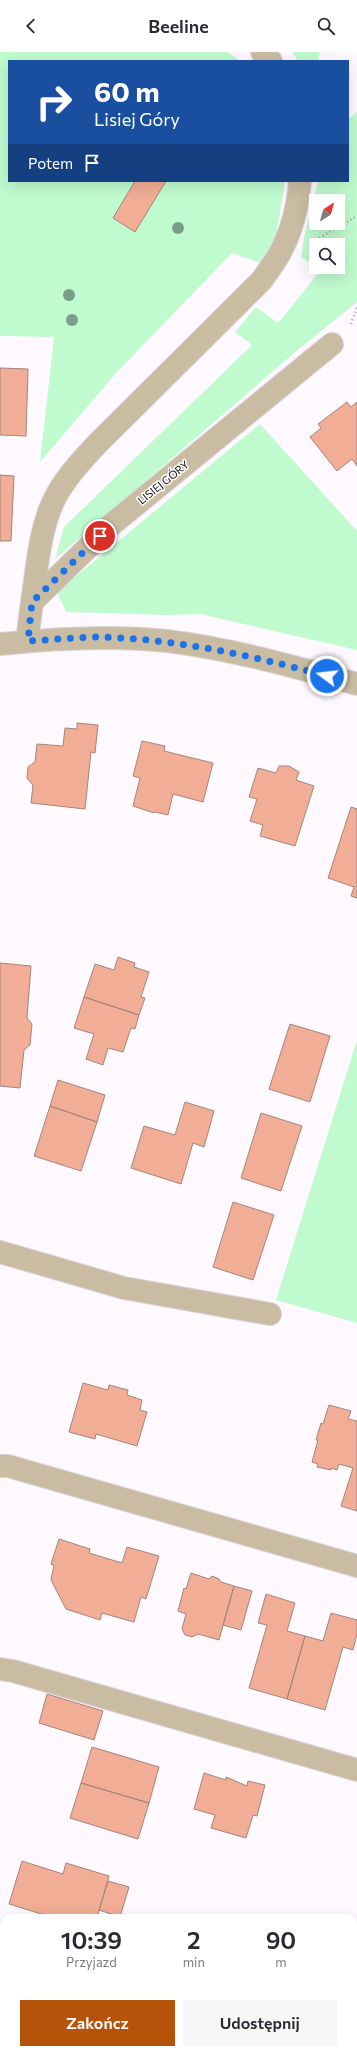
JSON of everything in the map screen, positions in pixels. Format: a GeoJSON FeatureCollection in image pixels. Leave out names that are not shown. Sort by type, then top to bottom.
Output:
{"type":"FeatureCollection","features":[{"type":"Feature","properties":{"kind":"street"},"geometry":{"type":"LineString","coordinates":[[262,52],[270,60]]}},
{"type":"Feature","properties":{"kind":"street"},"geometry":{"type":"LineString","coordinates":[[28,641],[32,602],[48,517],[56,497],[76,466],[262,280],[284,244],[298,199],[300,182]]}},
{"type":"Feature","properties":{"kind":"street","name":"LISIEJ GÓRY"},"geometry":{"type":"LineString","coordinates":[[32,602],[111,526],[332,344]]}},
{"type":"Feature","properties":{"kind":"street"},"geometry":{"type":"LineString","coordinates":[[0,644],[99,637],[168,642],[273,662],[357,684]]}},
{"type":"Feature","properties":{"kind":"street"},"geometry":{"type":"LineString","coordinates":[[0,1252],[124,1288],[270,1314]]}},
{"type":"Feature","properties":{"kind":"street"},"geometry":{"type":"LineString","coordinates":[[0,1466],[8,1466],[357,1566]]}},
{"type":"Feature","properties":{"kind":"street"},"geometry":{"type":"LineString","coordinates":[[0,1670],[13,1671],[357,1770]]}},
{"type":"Feature","properties":{"kind":"path"},"geometry":{"type":"LineString","coordinates":[[284,244],[312,243],[357,216]]}},
{"type":"Feature","properties":{"kind":"path"},"geometry":{"type":"LineString","coordinates":[[350,326],[357,308]]}},
{"type":"Feature","properties":{"kind":"green space"},"geometry":{"type":"Polygon","coordinates":[[[0,52],[228,52],[239,60],[8,60],[8,182],[284,182],[284,190],[275,240],[262,264],[232,253],[117,372],[40,462],[54,337],[0,336],[0,52]]]}},
{"type":"Feature","properties":{"kind":"green space"},"geometry":{"type":"Polygon","coordinates":[[[292,52],[320,52],[318,60],[297,60],[292,52]]]}},
{"type":"Feature","properties":{"kind":"green space"},"geometry":{"type":"Polygon","coordinates":[[[357,112],[357,302],[300,348],[55,559],[64,527],[252,345],[235,332],[256,307],[278,323],[318,274],[345,274],[345,238],[309,238],[309,262],[301,257],[309,218],[309,230],[345,230],[345,194],[315,194],[318,182],[349,182],[349,118],[357,112]]]}},
{"type":"Feature","properties":{"kind":"green space"},"geometry":{"type":"Polygon","coordinates":[[[260,424],[357,531],[357,650],[200,614],[167,615],[66,612],[57,592],[260,424]]]}},
{"type":"Feature","properties":{"kind":"green space"},"geometry":{"type":"Polygon","coordinates":[[[357,1040],[357,1323],[276,1300],[357,1040]]]}},
{"type":"Feature","properties":{"kind":"building"},"geometry":{"type":"Polygon","coordinates":[[[134,182],[165,182],[135,232],[113,218],[134,182]]]}},
{"type":"Feature","properties":{"kind":"building"},"geometry":{"type":"Polygon","coordinates":[[[0,368],[28,369],[26,436],[0,435],[0,368]]]}},
{"type":"Feature","properties":{"kind":"building"},"geometry":{"type":"Polygon","coordinates":[[[347,402],[351,407],[357,402],[357,466],[352,459],[337,471],[310,437],[321,428],[318,424],[347,402]]]}},
{"type":"Feature","properties":{"kind":"building"},"geometry":{"type":"Polygon","coordinates":[[[0,475],[14,476],[11,541],[0,541],[0,475]]]}},
{"type":"Feature","properties":{"kind":"building"},"geometry":{"type":"Polygon","coordinates":[[[77,723],[98,725],[95,753],[91,752],[85,809],[31,803],[33,785],[27,778],[28,767],[35,762],[37,744],[63,746],[65,728],[77,729],[77,723]]]}},
{"type":"Feature","properties":{"kind":"building"},"geometry":{"type":"Polygon","coordinates":[[[142,741],[165,746],[164,751],[213,763],[203,802],[173,794],[168,815],[154,813],[133,806],[140,778],[133,776],[142,741]]]}},
{"type":"Feature","properties":{"kind":"building"},"geometry":{"type":"Polygon","coordinates":[[[279,766],[289,766],[299,772],[296,780],[314,786],[295,846],[260,836],[263,825],[250,821],[257,799],[249,797],[258,768],[276,773],[279,766]]]}},
{"type":"Feature","properties":{"kind":"building"},"geometry":{"type":"Polygon","coordinates":[[[351,807],[357,809],[357,898],[351,896],[354,887],[328,878],[351,807]]]}},
{"type":"Feature","properties":{"kind":"building"},"geometry":{"type":"Polygon","coordinates":[[[118,957],[135,963],[134,967],[149,972],[141,997],[145,998],[139,1015],[84,997],[95,964],[114,970],[118,957]]]}},
{"type":"Feature","properties":{"kind":"building"},"geometry":{"type":"Polygon","coordinates":[[[0,963],[31,966],[27,1018],[32,1024],[30,1045],[24,1050],[20,1088],[0,1086],[0,963]]]}},
{"type":"Feature","properties":{"kind":"building"},"geometry":{"type":"Polygon","coordinates":[[[84,997],[139,1015],[135,1029],[131,1028],[123,1052],[108,1048],[103,1065],[86,1059],[94,1034],[74,1028],[84,997]]]}},
{"type":"Feature","properties":{"kind":"building"},"geometry":{"type":"Polygon","coordinates":[[[290,1024],[330,1036],[310,1102],[269,1089],[290,1024]]]}},
{"type":"Feature","properties":{"kind":"building"},"geometry":{"type":"Polygon","coordinates":[[[58,1080],[105,1095],[97,1122],[50,1106],[58,1080]]]}},
{"type":"Feature","properties":{"kind":"building"},"geometry":{"type":"Polygon","coordinates":[[[185,1102],[214,1111],[204,1147],[193,1143],[181,1184],[131,1168],[144,1126],[175,1135],[185,1102]]]}},
{"type":"Feature","properties":{"kind":"building"},"geometry":{"type":"Polygon","coordinates":[[[50,1106],[97,1122],[81,1171],[34,1156],[50,1106]]]}},
{"type":"Feature","properties":{"kind":"building"},"geometry":{"type":"Polygon","coordinates":[[[261,1113],[302,1126],[281,1191],[241,1178],[261,1113]]]}},
{"type":"Feature","properties":{"kind":"building"},"geometry":{"type":"Polygon","coordinates":[[[233,1202],[274,1215],[253,1280],[213,1267],[233,1202]]]}},
{"type":"Feature","properties":{"kind":"building"},"geometry":{"type":"Polygon","coordinates":[[[83,1383],[108,1390],[109,1385],[128,1390],[127,1395],[142,1400],[140,1410],[147,1412],[137,1446],[96,1434],[95,1439],[69,1432],[83,1383]]]}},
{"type":"Feature","properties":{"kind":"building"},"geometry":{"type":"Polygon","coordinates":[[[329,1405],[351,1411],[348,1419],[357,1421],[357,1511],[341,1506],[353,1468],[339,1464],[337,1470],[331,1468],[331,1470],[317,1467],[318,1464],[312,1462],[321,1423],[323,1424],[329,1405]]]}},
{"type":"Feature","properties":{"kind":"building"},"geometry":{"type":"Polygon","coordinates":[[[59,1539],[90,1549],[89,1553],[122,1563],[127,1547],[159,1556],[146,1599],[141,1597],[134,1622],[102,1613],[100,1620],[66,1609],[51,1580],[54,1565],[51,1564],[59,1539]]]}},
{"type":"Feature","properties":{"kind":"building"},"geometry":{"type":"Polygon","coordinates":[[[191,1573],[209,1579],[212,1576],[219,1579],[221,1582],[234,1586],[219,1640],[198,1634],[192,1637],[185,1635],[182,1629],[186,1614],[178,1611],[184,1588],[186,1589],[191,1573]]]}},
{"type":"Feature","properties":{"kind":"building"},"geometry":{"type":"Polygon","coordinates":[[[234,1586],[252,1591],[241,1630],[223,1625],[234,1586]]]}},
{"type":"Feature","properties":{"kind":"building"},"geometry":{"type":"Polygon","coordinates":[[[266,1594],[295,1603],[287,1631],[305,1636],[287,1699],[249,1688],[267,1625],[258,1623],[266,1594]]]}},
{"type":"Feature","properties":{"kind":"building"},"geometry":{"type":"Polygon","coordinates":[[[331,1613],[357,1620],[357,1634],[353,1650],[343,1647],[325,1710],[287,1699],[305,1636],[323,1641],[331,1613]]]}},
{"type":"Feature","properties":{"kind":"building"},"geometry":{"type":"Polygon","coordinates":[[[47,1694],[103,1711],[94,1740],[39,1723],[47,1694]]]}},
{"type":"Feature","properties":{"kind":"building"},"geometry":{"type":"Polygon","coordinates":[[[92,1747],[159,1767],[149,1803],[81,1783],[92,1747]]]}},
{"type":"Feature","properties":{"kind":"building"},"geometry":{"type":"Polygon","coordinates":[[[204,1773],[226,1780],[226,1777],[247,1786],[248,1781],[265,1785],[257,1816],[253,1815],[246,1838],[211,1828],[215,1815],[194,1809],[204,1773]]]}},
{"type":"Feature","properties":{"kind":"building"},"geometry":{"type":"Polygon","coordinates":[[[81,1783],[149,1803],[138,1839],[70,1818],[81,1783]]]}},
{"type":"Feature","properties":{"kind":"building"},"geometry":{"type":"Polygon","coordinates":[[[22,1861],[63,1874],[66,1863],[109,1876],[98,1914],[41,1914],[9,1904],[22,1861]]]}},
{"type":"Feature","properties":{"kind":"building"},"geometry":{"type":"Polygon","coordinates":[[[108,1881],[129,1887],[121,1914],[111,1914],[99,1910],[108,1881]]]}},
{"type":"Feature","properties":{"kind":"route"},"geometry":{"type":"LineString","coordinates":[[100,536],[32,602],[28,641],[99,637],[168,642],[230,652],[327,676]]}}]}
